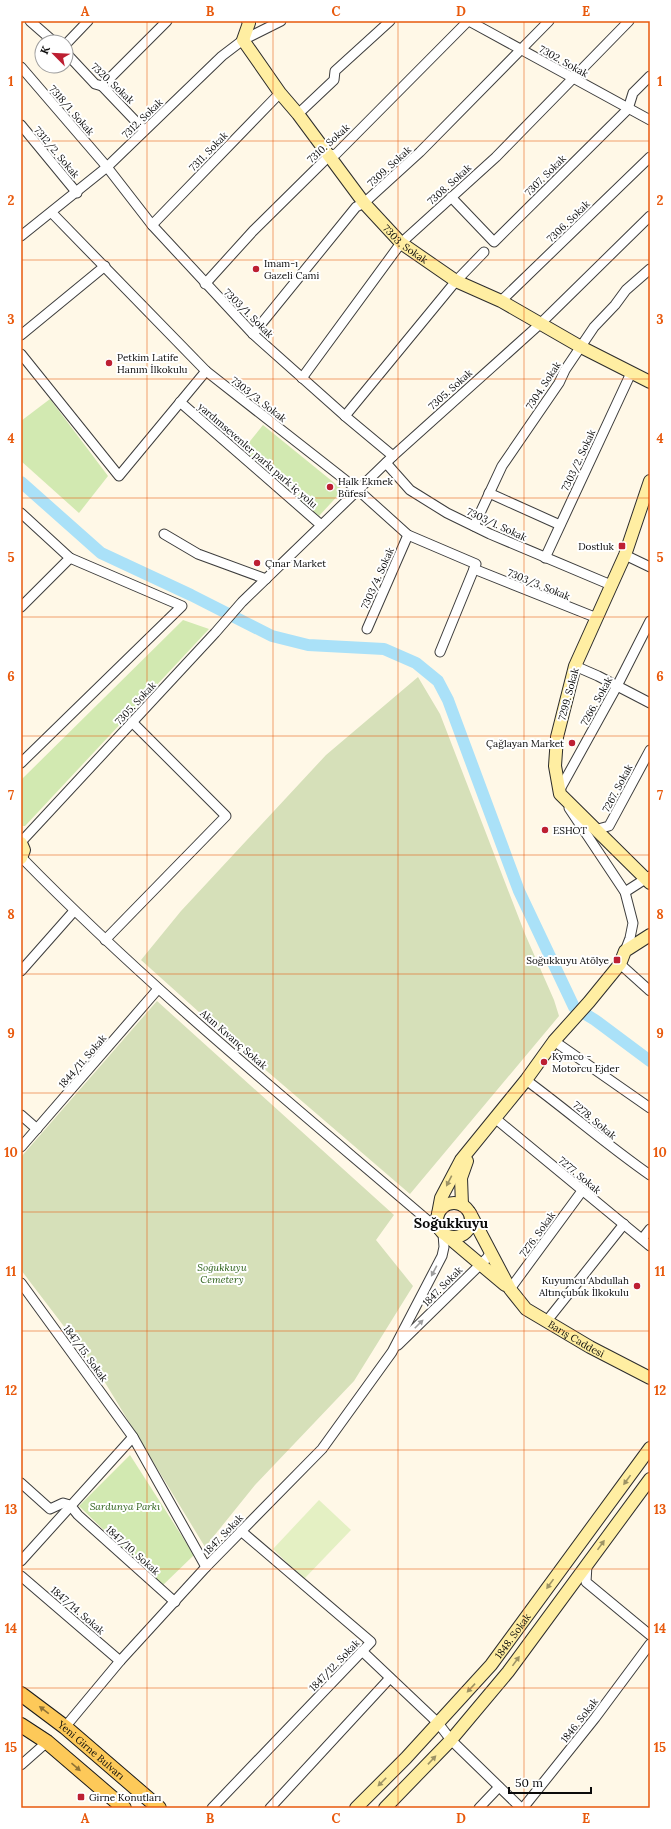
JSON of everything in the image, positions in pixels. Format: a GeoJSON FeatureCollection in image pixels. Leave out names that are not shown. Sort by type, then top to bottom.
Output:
{"type":"FeatureCollection","features":[{"type":"Feature","properties":{"kind":"main road","name":"Yeni Girne Bulvarı"},"geometry":{"type":"LineString","coordinates":[[21,1694],[65,1727],[159,1808]]}},
{"type":"Feature","properties":{"kind":"main road"},"geometry":{"type":"LineString","coordinates":[[21,1725],[47,1742],[124,1808]]}},
{"type":"Feature","properties":{"kind":"street"},"geometry":{"type":"LineString","coordinates":[[30,21],[45,34]]}},
{"type":"Feature","properties":{"kind":"street"},"geometry":{"type":"LineString","coordinates":[[74,36],[88,21]]}},
{"type":"Feature","properties":{"kind":"street"},"geometry":{"type":"LineString","coordinates":[[102,86],[167,21]]}},
{"type":"Feature","properties":{"kind":"street"},"geometry":{"type":"LineString","coordinates":[[243,40],[249,23],[248,21]]}},
{"type":"Feature","properties":{"kind":"street","name":"7312. Sokak"},"geometry":{"type":"LineString","coordinates":[[21,236],[107,168],[144,130],[222,56],[243,40],[281,21]]}},
{"type":"Feature","properties":{"kind":"street"},"geometry":{"type":"LineString","coordinates":[[298,114],[334,80],[335,71],[390,21]]}},
{"type":"Feature","properties":{"kind":"street","name":"7302. Sokak"},"geometry":{"type":"LineString","coordinates":[[468,21],[650,120]]}},
{"type":"Feature","properties":{"kind":"street","name":"7310. Sokak"},"geometry":{"type":"LineString","coordinates":[[206,284],[253,231],[330,155],[336,154],[468,21]]}},
{"type":"Feature","properties":{"kind":"street","name":"7309. Sokak"},"geometry":{"type":"LineString","coordinates":[[253,334],[356,207],[364,203],[420,152],[549,21]]}},
{"type":"Feature","properties":{"kind":"street","name":"7308. Sokak"},"geometry":{"type":"LineString","coordinates":[[302,378],[401,243],[496,157],[629,21]]}},
{"type":"Feature","properties":{"kind":"street","name":"7303. Sokak"},"geometry":{"type":"LineString","coordinates":[[243,40],[280,93],[330,155],[364,203],[401,243],[456,281],[501,301],[581,347],[650,382]]}},
{"type":"Feature","properties":{"kind":"street","name":"7320. Sokak"},"geometry":{"type":"LineString","coordinates":[[74,62],[95,84],[102,86],[144,130]]}},
{"type":"Feature","properties":{"kind":"street","name":"7318/1. Sokak"},"geometry":{"type":"LineString","coordinates":[[21,67],[107,168]]}},
{"type":"Feature","properties":{"kind":"street","name":"7307. Sokak"},"geometry":{"type":"LineString","coordinates":[[451,197],[494,242],[628,109],[633,93],[650,76]]}},
{"type":"Feature","properties":{"kind":"street","name":"7311. Sokak"},"geometry":{"type":"LineString","coordinates":[[152,225],[280,93]]}},
{"type":"Feature","properties":{"kind":"street","name":"7312/2. Sokak"},"geometry":{"type":"LineString","coordinates":[[21,125],[77,193]]}},
{"type":"Feature","properties":{"kind":"street","name":"7306. Sokak"},"geometry":{"type":"LineString","coordinates":[[501,301],[650,157]]}},
{"type":"Feature","properties":{"kind":"street","name":"7303/1. Sokak"},"geometry":{"type":"LineString","coordinates":[[107,168],[152,225],[253,334],[345,416],[393,456]]}},
{"type":"Feature","properties":{"kind":"street","name":"7303/3. Sokak"},"geometry":{"type":"LineString","coordinates":[[52,213],[206,371],[358,490],[408,535],[476,564],[474,569],[597,618]]}},
{"type":"Feature","properties":{"kind":"street","name":"7305. Sokak"},"geometry":{"type":"LineString","coordinates":[[21,842],[242,602],[393,456],[540,324],[650,216]]}},
{"type":"Feature","properties":{"kind":"street"},"geometry":{"type":"LineString","coordinates":[[345,416],[456,281],[484,252]]}},
{"type":"Feature","properties":{"kind":"street"},"geometry":{"type":"LineString","coordinates":[[21,335],[105,266]]}},
{"type":"Feature","properties":{"kind":"street","name":"7304. Sokak"},"geometry":{"type":"LineString","coordinates":[[474,526],[502,466],[594,327],[615,305],[626,290],[650,269]]}},
{"type":"Feature","properties":{"kind":"street"},"geometry":{"type":"LineString","coordinates":[[21,354],[119,476],[206,371]]}},
{"type":"Feature","properties":{"kind":"street","name":"7303/2. Sokak"},"geometry":{"type":"LineString","coordinates":[[545,558],[631,373]]}},
{"type":"Feature","properties":{"kind":"street","name":"yardımsevenler parkı park iç yolu"},"geometry":{"type":"LineString","coordinates":[[180,402],[322,525]]}},
{"type":"Feature","properties":{"kind":"street","name":"7303/1. Sokak"},"geometry":{"type":"LineString","coordinates":[[386,463],[410,490],[447,513],[545,558],[611,585]]}},
{"type":"Feature","properties":{"kind":"street","name":"7299. Sokak"},"geometry":{"type":"LineString","coordinates":[[559,793],[555,766],[557,737],[575,666],[625,555],[650,481]]}},
{"type":"Feature","properties":{"kind":"street"},"geometry":{"type":"LineString","coordinates":[[489,493],[560,526]]}},
{"type":"Feature","properties":{"kind":"street"},"geometry":{"type":"LineString","coordinates":[[21,513],[70,558],[182,606],[21,763]]}},
{"type":"Feature","properties":{"kind":"street"},"geometry":{"type":"LineString","coordinates":[[164,534],[198,554],[266,579]]}},
{"type":"Feature","properties":{"kind":"street","name":"7303/4. Sokak"},"geometry":{"type":"LineString","coordinates":[[367,629],[408,535]]}},
{"type":"Feature","properties":{"kind":"street"},"geometry":{"type":"LineString","coordinates":[[625,555],[650,567]]}},
{"type":"Feature","properties":{"kind":"street"},"geometry":{"type":"LineString","coordinates":[[21,607],[70,558]]}},
{"type":"Feature","properties":{"kind":"street"},"geometry":{"type":"LineString","coordinates":[[440,652],[474,569]]}},
{"type":"Feature","properties":{"kind":"street","name":"7266. Sokak"},"geometry":{"type":"LineString","coordinates":[[559,793],[617,686],[650,621]]}},
{"type":"Feature","properties":{"kind":"street"},"geometry":{"type":"LineString","coordinates":[[575,666],[650,703]]}},
{"type":"Feature","properties":{"kind":"street"},"geometry":{"type":"LineString","coordinates":[[105,940],[226,816],[132,722]]}},
{"type":"Feature","properties":{"kind":"street","name":"7267. Sokak"},"geometry":{"type":"LineString","coordinates":[[598,830],[609,826],[650,750]]}},
{"type":"Feature","properties":{"kind":"street"},"geometry":{"type":"LineString","coordinates":[[559,793],[649,879],[625,892]]}},
{"type":"Feature","properties":{"kind":"street"},"geometry":{"type":"LineString","coordinates":[[510,1289],[444,1234],[437,1225],[441,1198],[450,1178],[461,1160],[496,1119],[554,1041],[620,964],[630,938],[633,923],[625,892],[559,793]]}},
{"type":"Feature","properties":{"kind":"street"},"geometry":{"type":"LineString","coordinates":[[21,842],[24,850],[21,858]]}},
{"type":"Feature","properties":{"kind":"street","name":"Akın Kıvanç Sokak"},"geometry":{"type":"LineString","coordinates":[[21,858],[74,911],[158,989],[444,1234]]}},
{"type":"Feature","properties":{"kind":"street"},"geometry":{"type":"LineString","coordinates":[[21,971],[74,911]]}},
{"type":"Feature","properties":{"kind":"street"},"geometry":{"type":"LineString","coordinates":[[625,952],[650,935]]}},
{"type":"Feature","properties":{"kind":"street"},"geometry":{"type":"LineString","coordinates":[[620,964],[650,991]]}},
{"type":"Feature","properties":{"kind":"street","name":"1844/11. Sokak"},"geometry":{"type":"LineString","coordinates":[[21,1147],[158,989]]}},
{"type":"Feature","properties":{"kind":"street"},"geometry":{"type":"LineString","coordinates":[[554,1041],[650,1108]]}},
{"type":"Feature","properties":{"kind":"street","name":"7278. Sokak"},"geometry":{"type":"LineString","coordinates":[[526,1080],[585,1124],[609,1146],[650,1175]]}},
{"type":"Feature","properties":{"kind":"street"},"geometry":{"type":"LineString","coordinates":[[21,1115],[37,1129]]}},
{"type":"Feature","properties":{"kind":"street","name":"7277. Sokak"},"geometry":{"type":"LineString","coordinates":[[496,1119],[650,1246]]}},
{"type":"Feature","properties":{"kind":"street"},"geometry":{"type":"LineString","coordinates":[[444,1234],[459,1237],[468,1231],[471,1219],[466,1209],[461,1178],[465,1164],[480,1138]]}},
{"type":"Feature","properties":{"kind":"street","name":"7276. Sokak"},"geometry":{"type":"LineString","coordinates":[[510,1289],[582,1191]]}},
{"type":"Feature","properties":{"kind":"street"},"geometry":{"type":"LineString","coordinates":[[438,1214],[445,1205],[450,1203],[466,1209],[510,1289]]}},
{"type":"Feature","properties":{"kind":"street"},"geometry":{"type":"LineString","coordinates":[[546,1322],[624,1224]]}},
{"type":"Feature","properties":{"kind":"street"},"geometry":{"type":"LineString","coordinates":[[642,1239],[650,1229]]}},
{"type":"Feature","properties":{"kind":"street","name":"1847. Sokak"},"geometry":{"type":"LineString","coordinates":[[65,1727],[120,1661],[206,1567],[322,1449],[392,1352],[442,1256],[444,1234]]}},
{"type":"Feature","properties":{"kind":"street","name":"1847. Sokak"},"geometry":{"type":"LineString","coordinates":[[392,1352],[487,1258],[490,1252]]}},
{"type":"Feature","properties":{"kind":"street","name":"1847/15. Sokak"},"geometry":{"type":"LineString","coordinates":[[21,1283],[133,1437],[206,1567]]}},
{"type":"Feature","properties":{"kind":"street","name":"Barış Caddesi"},"geometry":{"type":"LineString","coordinates":[[510,1289],[526,1309],[546,1322],[650,1378]]}},
{"type":"Feature","properties":{"kind":"street"},"geometry":{"type":"LineString","coordinates":[[21,1561],[133,1437]]}},
{"type":"Feature","properties":{"kind":"street","name":"1848. Sokak"},"geometry":{"type":"LineString","coordinates":[[356,1808],[406,1758],[491,1665],[650,1448]]}},
{"type":"Feature","properties":{"kind":"street","name":"1848. Sokak"},"geometry":{"type":"LineString","coordinates":[[385,1808],[451,1740],[508,1672],[650,1479]]}},
{"type":"Feature","properties":{"kind":"street"},"geometry":{"type":"LineString","coordinates":[[21,1483],[50,1509],[63,1503],[70,1505]]}},
{"type":"Feature","properties":{"kind":"street","name":"1847/10. Sokak"},"geometry":{"type":"LineString","coordinates":[[70,1505],[78,1515],[175,1602]]}},
{"type":"Feature","properties":{"kind":"street","name":"1847/12. Sokak"},"geometry":{"type":"LineString","coordinates":[[212,1808],[371,1642],[241,1531]]}},
{"type":"Feature","properties":{"kind":"street"},"geometry":{"type":"LineString","coordinates":[[587,1565],[586,1582],[650,1635]]}},
{"type":"Feature","properties":{"kind":"street","name":"1847/14. Sokak"},"geometry":{"type":"LineString","coordinates":[[21,1576],[120,1661]]}},
{"type":"Feature","properties":{"kind":"street","name":"1846. Sokak"},"geometry":{"type":"LineString","coordinates":[[522,1808],[595,1718],[650,1644]]}},
{"type":"Feature","properties":{"kind":"street"},"geometry":{"type":"LineString","coordinates":[[362,1651],[438,1723],[451,1740],[522,1808]]}},
{"type":"Feature","properties":{"kind":"street"},"geometry":{"type":"LineString","coordinates":[[270,1808],[390,1678]]}},
{"type":"Feature","properties":{"kind":"street"},"geometry":{"type":"LineString","coordinates":[[21,1765],[47,1742]]}},
{"type":"Feature","properties":{"kind":"street"},"geometry":{"type":"LineString","coordinates":[[479,1808],[499,1787]]}},
{"type":"Feature","properties":{"kind":"green space"},"geometry":{"type":"Polygon","coordinates":[[[50,399],[108,476],[79,513],[21,461],[21,421],[50,399]]]}},
{"type":"Feature","properties":{"kind":"green space"},"geometry":{"type":"Polygon","coordinates":[[[263,425],[343,490],[319,516],[242,451],[263,425]]]}},
{"type":"Feature","properties":{"kind":"green space"},"geometry":{"type":"Polygon","coordinates":[[[183,620],[209,629],[25,826],[21,826],[21,780],[183,620]]]}},
{"type":"Feature","properties":{"kind":"green space"},"geometry":{"type":"Polygon","coordinates":[[[418,677],[440,714],[525,934],[554,1000],[559,1016],[410,1194],[219,1030],[141,960],[181,911],[326,755],[418,677]]]}},
{"type":"Feature","properties":{"kind":"green space","name":"Soğukkuyu Cemetery"},"geometry":{"type":"Polygon","coordinates":[[[157,1001],[394,1215],[376,1240],[413,1286],[354,1381],[255,1485],[205,1547],[98,1371],[21,1270],[21,1157],[157,1001]]]}},
{"type":"Feature","properties":{"kind":"green space","name":"Sardunya Parkı"},"geometry":{"type":"Polygon","coordinates":[[[130,1455],[194,1555],[162,1586],[79,1506],[130,1455]]]}},
{"type":"Feature","properties":{"kind":"green space"},"geometry":{"type":"Polygon","coordinates":[[[319,1500],[351,1530],[304,1579],[273,1549],[319,1500]]]}},
{"type":"Feature","properties":{"kind":"waterway"},"geometry":{"type":"LineString","coordinates":[[21,482],[101,553],[191,595],[272,636],[308,645],[384,649],[416,663],[438,681],[448,700],[519,891],[574,1007],[595,1020],[650,1061]]}},
{"type":"Feature","properties":{"kind":"place","name":"Imam-ı Gazeli Cami"},"geometry":{"type":"Point","coordinates":[256,269]}},
{"type":"Feature","properties":{"kind":"place","name":"Petkim Latife Hanım İlkokulu"},"geometry":{"type":"Point","coordinates":[109,363]}},
{"type":"Feature","properties":{"kind":"place","name":"Halk Ekmek Büfesi"},"geometry":{"type":"Point","coordinates":[330,487]}},
{"type":"Feature","properties":{"kind":"place","name":"Dostluk"},"geometry":{"type":"Point","coordinates":[622,546]}},
{"type":"Feature","properties":{"kind":"place","name":"Çınar Market"},"geometry":{"type":"Point","coordinates":[257,563]}},
{"type":"Feature","properties":{"kind":"place","name":"Çağlayan Market"},"geometry":{"type":"Point","coordinates":[572,743]}},
{"type":"Feature","properties":{"kind":"place","name":"ESHOT"},"geometry":{"type":"Point","coordinates":[545,830]}},
{"type":"Feature","properties":{"kind":"place","name":"Soğukkuyu Atölye"},"geometry":{"type":"Point","coordinates":[617,960]}},
{"type":"Feature","properties":{"kind":"place","name":"Kymco - Motorcu Ejder"},"geometry":{"type":"Point","coordinates":[544,1062]}},
{"type":"Feature","properties":{"kind":"place","name":"Kuyumcu Abdullah Altınçubuk İlkokulu"},"geometry":{"type":"Point","coordinates":[637,1286]}},
{"type":"Feature","properties":{"kind":"place","name":"Girne Konutları"},"geometry":{"type":"Point","coordinates":[81,1797]}},
{"type":"Feature","properties":{"kind":"district","name":"Soğukkuyu"},"geometry":{"type":"Point","coordinates":[451,1223]}}]}
